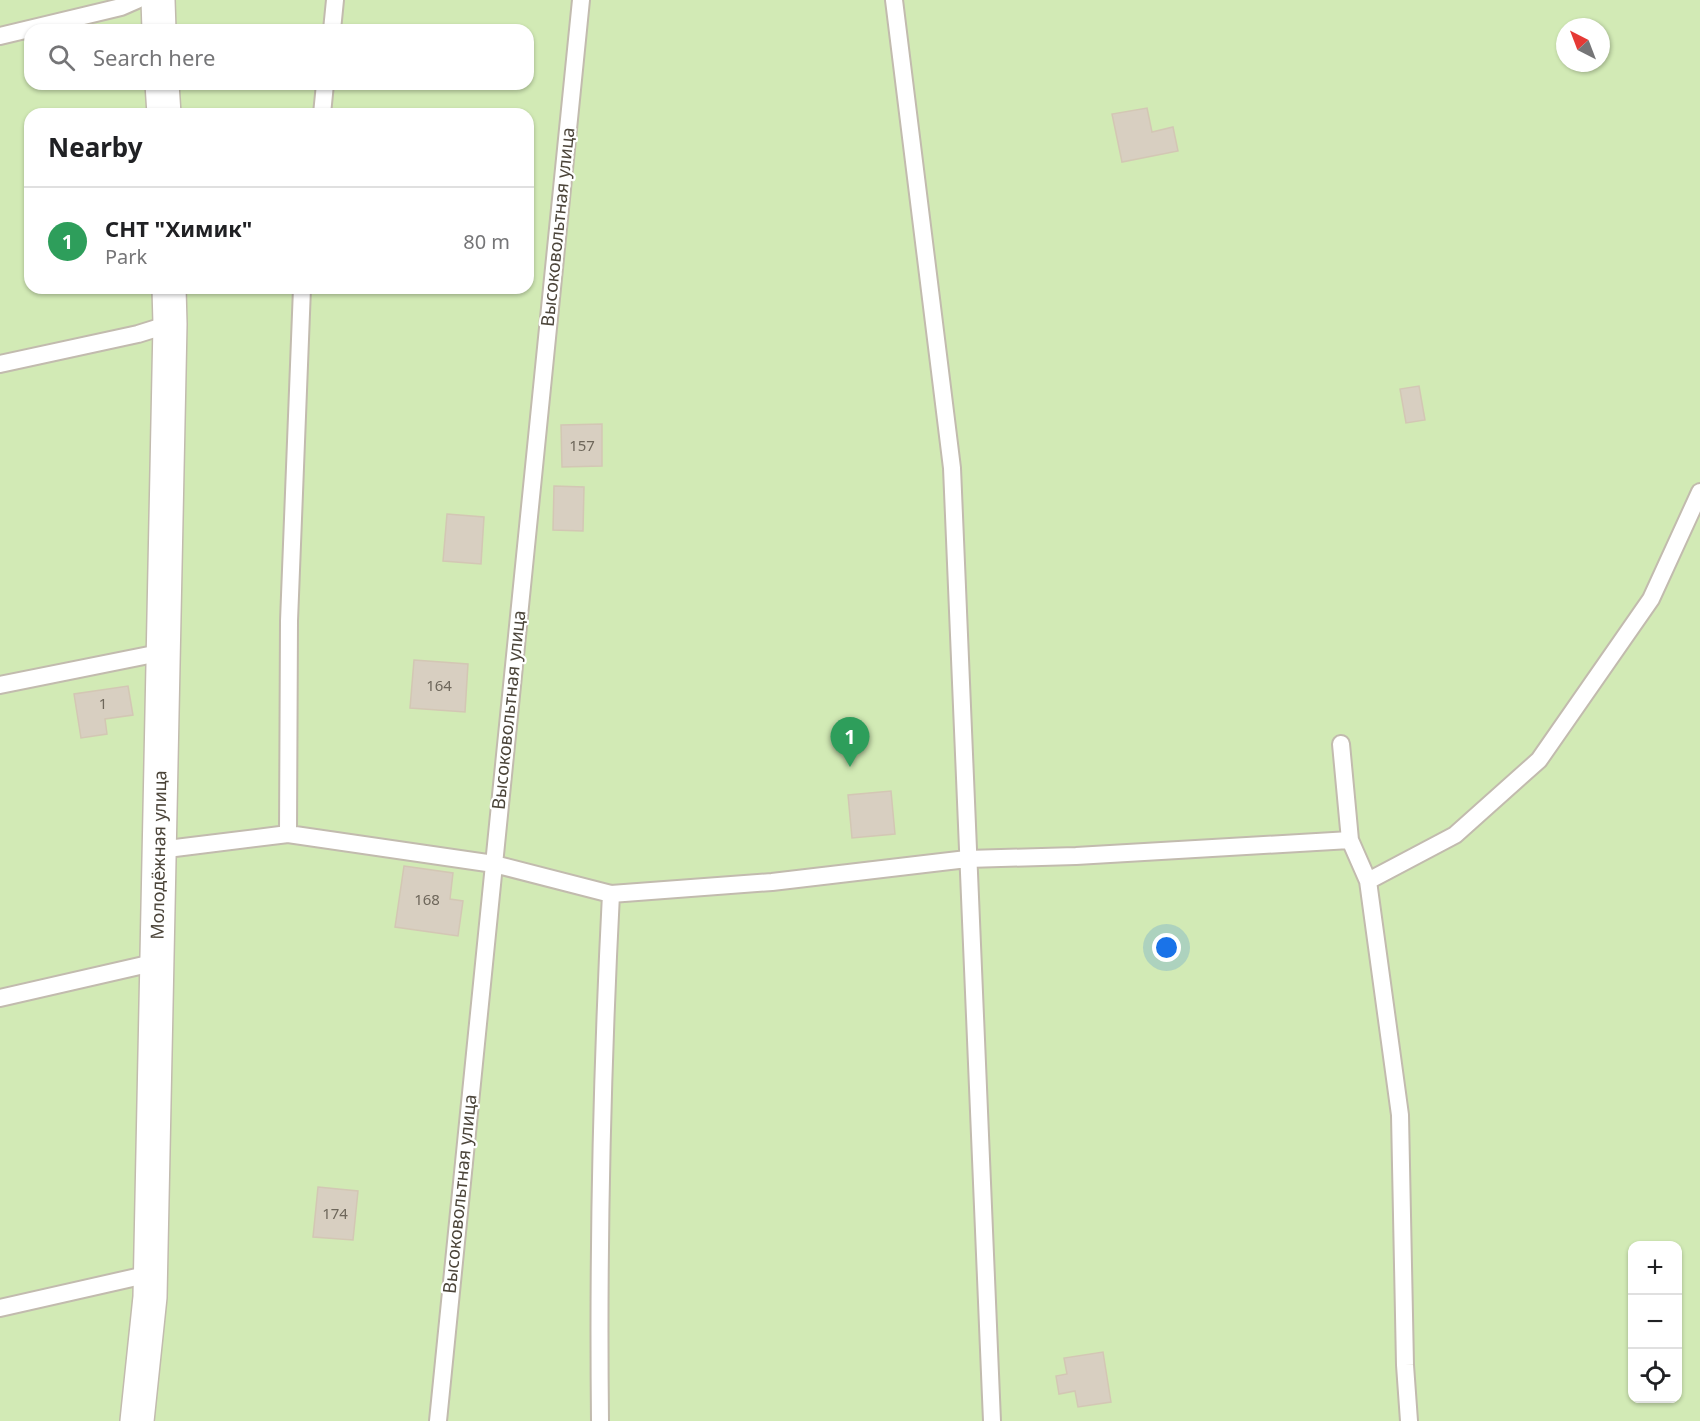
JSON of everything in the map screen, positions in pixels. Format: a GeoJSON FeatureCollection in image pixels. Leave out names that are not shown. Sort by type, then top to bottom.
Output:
{"type":"FeatureCollection","features":[{"type":"Feature","properties":{"kind":"street"},"geometry":{"type":"LineString","coordinates":[[158,0],[159,24]]}},
{"type":"Feature","properties":{"kind":"street"},"geometry":{"type":"LineString","coordinates":[[162,90],[164,108]]}},
{"type":"Feature","properties":{"kind":"street","name":"Молодёжная улица"},"geometry":{"type":"LineString","coordinates":[[137,1421],[150,1297],[169,294]]}},
{"type":"Feature","properties":{"kind":"lane"},"geometry":{"type":"LineString","coordinates":[[50,24],[121,7],[137,0]]}},
{"type":"Feature","properties":{"kind":"lane"},"geometry":{"type":"LineString","coordinates":[[333,24],[335,0]]}},
{"type":"Feature","properties":{"kind":"lane","name":"Высоковольтная улица"},"geometry":{"type":"LineString","coordinates":[[438,1421],[581,0]]}},
{"type":"Feature","properties":{"kind":"lane"},"geometry":{"type":"LineString","coordinates":[[894,0],[952,468],[992,1421]]}},
{"type":"Feature","properties":{"kind":"lane"},"geometry":{"type":"LineString","coordinates":[[0,36],[24,30]]}},
{"type":"Feature","properties":{"kind":"lane"},"geometry":{"type":"LineString","coordinates":[[323,108],[324,90]]}},
{"type":"Feature","properties":{"kind":"lane"},"geometry":{"type":"LineString","coordinates":[[288,834],[289,621],[302,294]]}},
{"type":"Feature","properties":{"kind":"lane"},"geometry":{"type":"LineString","coordinates":[[0,364],[138,334],[170,324]]}},
{"type":"Feature","properties":{"kind":"lane"},"geometry":{"type":"LineString","coordinates":[[1368,881],[1455,835],[1539,760],[1651,599],[1700,492]]}},
{"type":"Feature","properties":{"kind":"lane"},"geometry":{"type":"LineString","coordinates":[[0,685],[164,652]]}},
{"type":"Feature","properties":{"kind":"lane"},"geometry":{"type":"LineString","coordinates":[[1341,744],[1350,840],[1368,881],[1400,1115],[1409,1421]]}},
{"type":"Feature","properties":{"kind":"lane"},"geometry":{"type":"LineString","coordinates":[[159,850],[288,834],[494,864],[612,894],[772,882],[967,859],[1076,856],[1350,840]]}},
{"type":"Feature","properties":{"kind":"lane"},"geometry":{"type":"LineString","coordinates":[[600,1421],[602,1144],[612,894]]}},
{"type":"Feature","properties":{"kind":"lane"},"geometry":{"type":"LineString","coordinates":[[0,998],[157,962]]}},
{"type":"Feature","properties":{"kind":"lane"},"geometry":{"type":"LineString","coordinates":[[0,1308],[150,1274]]}},
{"type":"Feature","properties":{"kind":"green space"},"geometry":{"type":"Polygon","coordinates":[[[0,0],[1700,0],[1700,1421],[0,1421],[0,0]]]}},
{"type":"Feature","properties":{"kind":"building"},"geometry":{"type":"Polygon","coordinates":[[[1147,108],[1152,132],[1173,127],[1178,151],[1122,162],[1112,114],[1147,108]]]}},
{"type":"Feature","properties":{"kind":"building"},"geometry":{"type":"Polygon","coordinates":[[[1419,386],[1425,420],[1406,423],[1400,389],[1419,386]]]}},
{"type":"Feature","properties":{"kind":"building"},"geometry":{"type":"Polygon","coordinates":[[[602,424],[602,466],[562,467],[561,425],[602,424]]]}},
{"type":"Feature","properties":{"kind":"building"},"geometry":{"type":"Polygon","coordinates":[[[554,486],[584,487],[583,531],[553,530],[554,486]]]}},
{"type":"Feature","properties":{"kind":"building"},"geometry":{"type":"Polygon","coordinates":[[[447,514],[484,517],[481,564],[443,561],[447,514]]]}},
{"type":"Feature","properties":{"kind":"building"},"geometry":{"type":"Polygon","coordinates":[[[414,660],[468,664],[465,712],[410,708],[414,660]]]}},
{"type":"Feature","properties":{"kind":"building"},"geometry":{"type":"Polygon","coordinates":[[[128,686],[133,715],[105,719],[107,734],[81,738],[74,694],[128,686]]]}},
{"type":"Feature","properties":{"kind":"building"},"geometry":{"type":"Polygon","coordinates":[[[891,791],[895,834],[852,838],[848,795],[891,791]]]}},
{"type":"Feature","properties":{"kind":"building"},"geometry":{"type":"Polygon","coordinates":[[[404,866],[453,873],[450,899],[463,901],[458,936],[395,927],[404,866]]]}},
{"type":"Feature","properties":{"kind":"building"},"geometry":{"type":"Polygon","coordinates":[[[318,1187],[358,1191],[353,1240],[313,1237],[318,1187]]]}},
{"type":"Feature","properties":{"kind":"building"},"geometry":{"type":"Polygon","coordinates":[[[1103,1352],[1111,1402],[1078,1407],[1075,1391],[1059,1394],[1056,1376],[1067,1374],[1064,1358],[1103,1352]]]}},
{"type":"Feature","properties":{"kind":"place","name":"СНТ \"Химик\""},"geometry":{"type":"Point","coordinates":[850,767]}}]}
